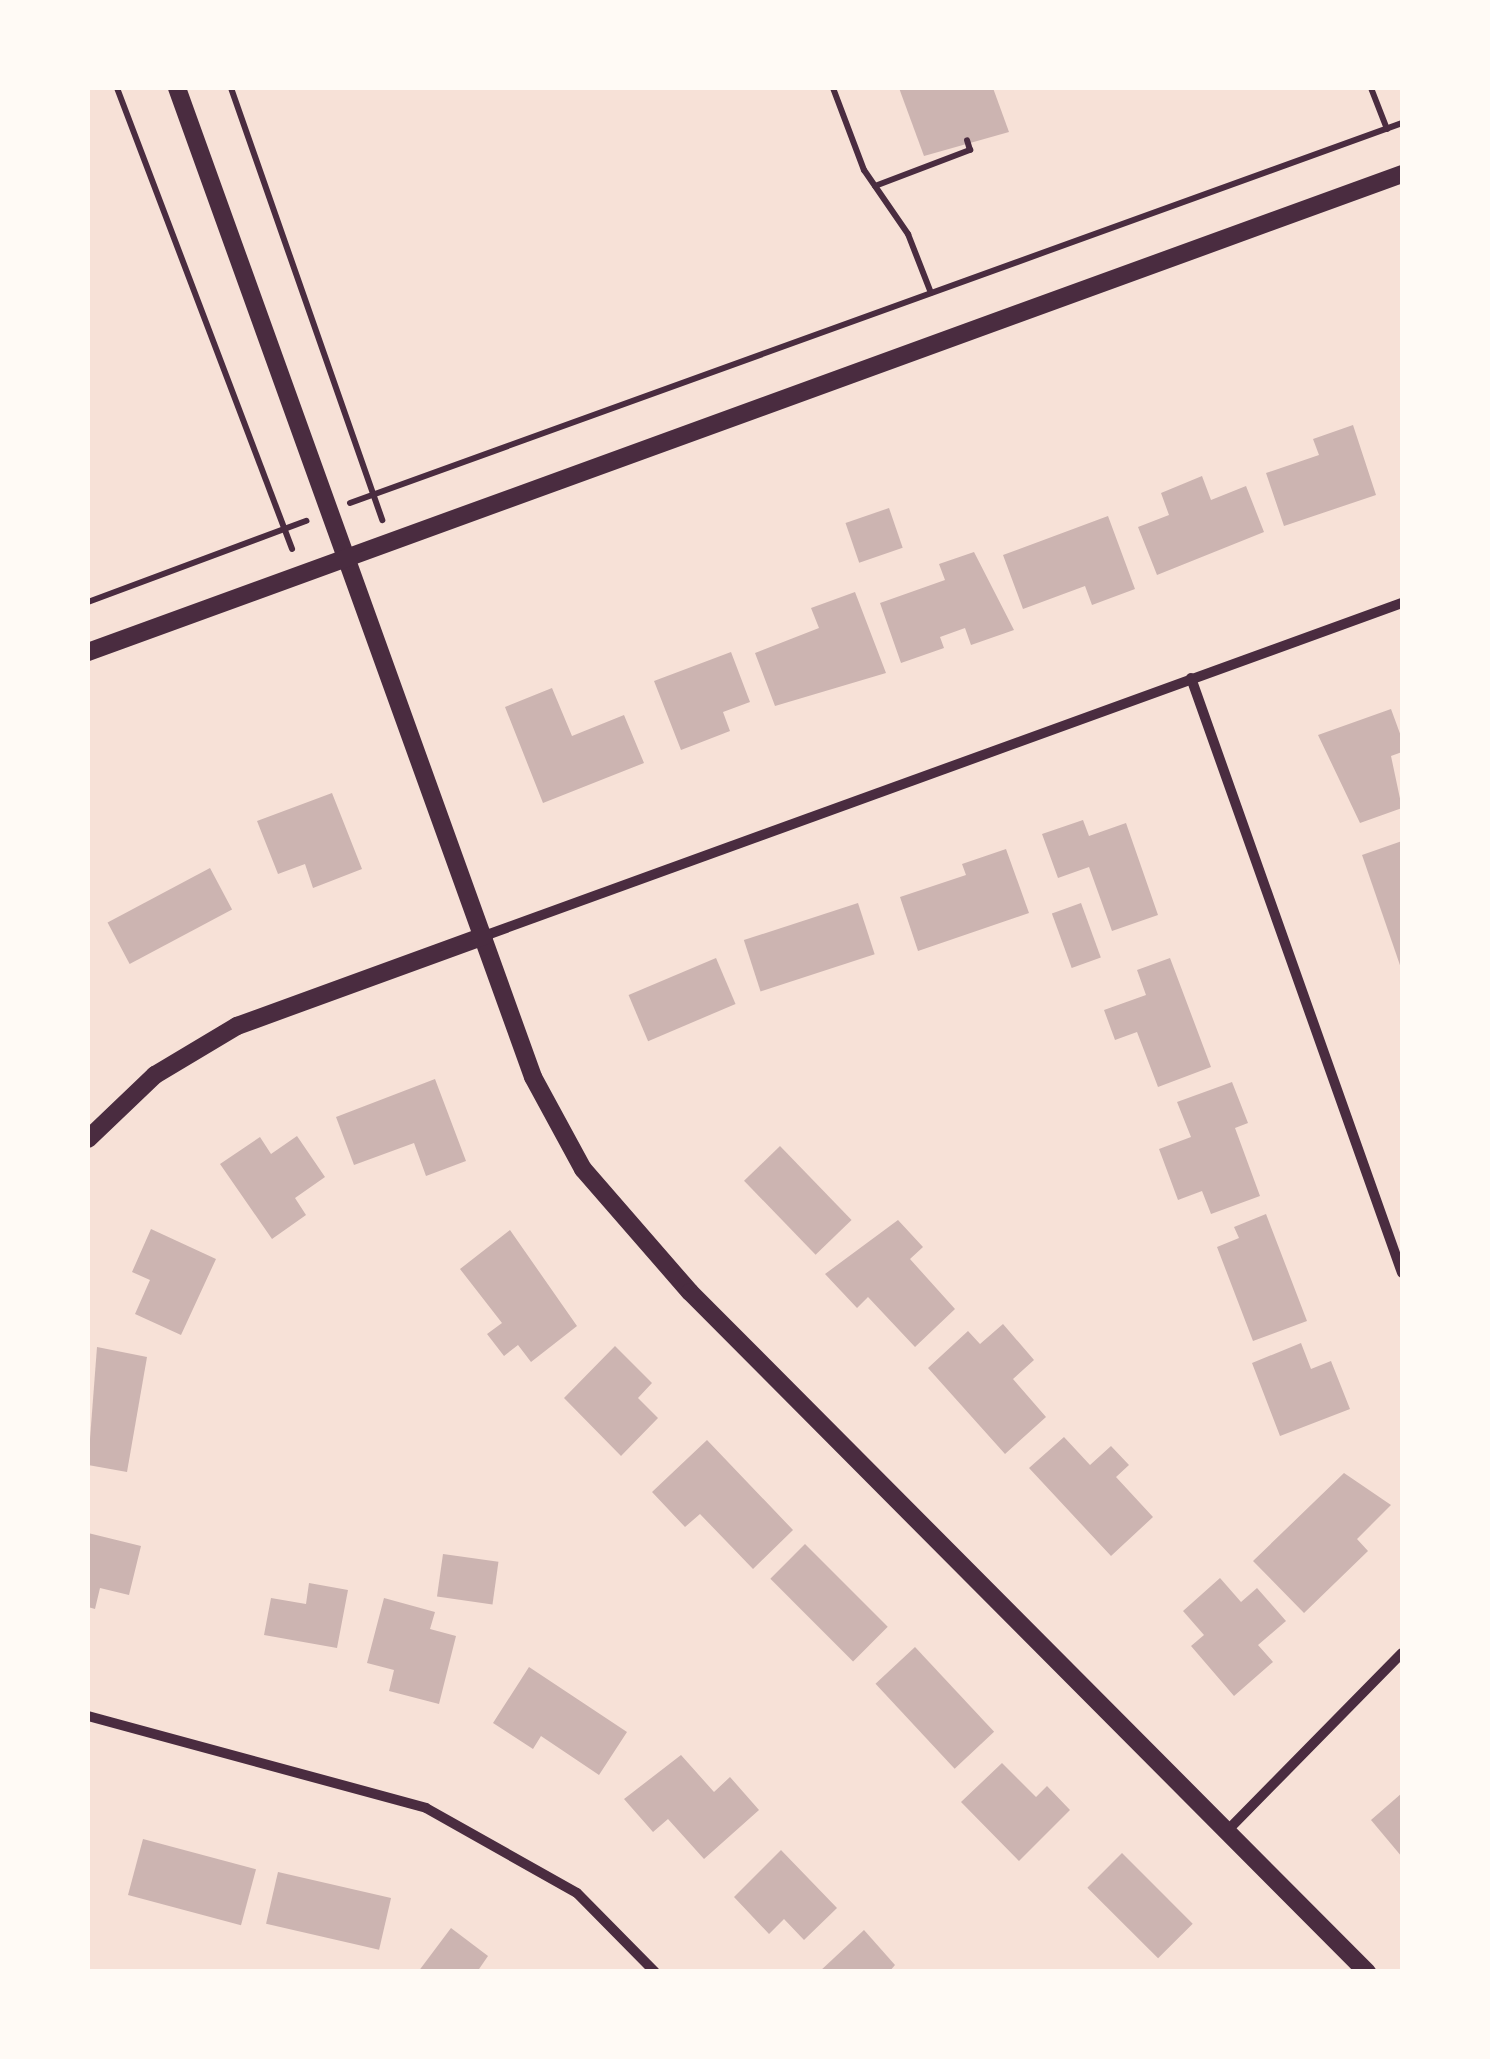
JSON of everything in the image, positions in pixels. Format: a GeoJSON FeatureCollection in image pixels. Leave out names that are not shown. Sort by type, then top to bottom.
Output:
{"type":"FeatureCollection","features":[{"type":"Feature","properties":{"kind":"street"},"geometry":{"type":"LineString","coordinates":[[177,88],[555,1124],[614,1211],[1367,1972]]}},
{"type":"Feature","properties":{"kind":"street"},"geometry":{"type":"LineString","coordinates":[[88,652],[1402,174]]}},
{"type":"Feature","properties":{"kind":"street"},"geometry":{"type":"LineString","coordinates":[[88,1140],[155,1075],[237,1026],[1402,603]]}},
{"type":"Feature","properties":{"kind":"street"},"geometry":{"type":"LineString","coordinates":[[1190,678],[1402,1273]]}},
{"type":"Feature","properties":{"kind":"street"},"geometry":{"type":"LineString","coordinates":[[1226,1832],[1402,1652]]}},
{"type":"Feature","properties":{"kind":"street"},"geometry":{"type":"LineString","coordinates":[[88,1716],[426,1808],[577,1893],[655,1972]]}},
{"type":"Feature","properties":{"kind":"path"},"geometry":{"type":"LineString","coordinates":[[117,88],[302,574]]}},
{"type":"Feature","properties":{"kind":"path"},"geometry":{"type":"LineString","coordinates":[[231,88],[390,544]]}},
{"type":"Feature","properties":{"kind":"path"},"geometry":{"type":"LineString","coordinates":[[833,88],[875,186],[908,234],[931,293]]}},
{"type":"Feature","properties":{"kind":"path"},"geometry":{"type":"LineString","coordinates":[[1372,88],[1388,129]]}},
{"type":"Feature","properties":{"kind":"path"},"geometry":{"type":"LineString","coordinates":[[88,602],[374,494],[1402,123]]}},
{"type":"Feature","properties":{"kind":"path"},"geometry":{"type":"LineString","coordinates":[[875,186],[970,150],[966,140]]}},
{"type":"Feature","properties":{"kind":"building"},"geometry":{"type":"Polygon","coordinates":[[[899,88],[993,88],[1009,132],[924,156],[899,88]]]}},
{"type":"Feature","properties":{"kind":"building"},"geometry":{"type":"Polygon","coordinates":[[[1353,425],[1376,495],[1284,526],[1266,473],[1319,455],[1313,439],[1353,425]]]}},
{"type":"Feature","properties":{"kind":"building"},"geometry":{"type":"Polygon","coordinates":[[[1202,476],[1211,500],[1246,486],[1264,532],[1157,575],[1138,527],[1169,515],[1161,493],[1202,476]]]}},
{"type":"Feature","properties":{"kind":"building"},"geometry":{"type":"Polygon","coordinates":[[[889,508],[903,548],[859,563],[846,523],[889,508]]]}},
{"type":"Feature","properties":{"kind":"building"},"geometry":{"type":"Polygon","coordinates":[[[1108,516],[1135,589],[1092,605],[1085,586],[1023,609],[1003,555],[1108,516]]]}},
{"type":"Feature","properties":{"kind":"building"},"geometry":{"type":"Polygon","coordinates":[[[974,552],[1014,630],[971,645],[965,628],[940,637],[944,648],[901,663],[880,603],[945,580],[939,564],[974,552]]]}},
{"type":"Feature","properties":{"kind":"building"},"geometry":{"type":"Polygon","coordinates":[[[855,592],[886,673],[775,706],[755,653],[819,628],[811,608],[855,592]]]}},
{"type":"Feature","properties":{"kind":"building"},"geometry":{"type":"Polygon","coordinates":[[[731,652],[750,702],[723,712],[730,731],[681,750],[654,681],[731,652]]]}},
{"type":"Feature","properties":{"kind":"building"},"geometry":{"type":"Polygon","coordinates":[[[552,688],[572,736],[624,715],[644,763],[543,803],[505,707],[552,688]]]}},
{"type":"Feature","properties":{"kind":"building"},"geometry":{"type":"Polygon","coordinates":[[[1391,709],[1402,739],[1402,752],[1391,756],[1402,808],[1360,823],[1318,735],[1391,709]]]}},
{"type":"Feature","properties":{"kind":"building"},"geometry":{"type":"Polygon","coordinates":[[[332,793],[362,869],[313,888],[305,864],[278,874],[257,821],[332,793]]]}},
{"type":"Feature","properties":{"kind":"building"},"geometry":{"type":"Polygon","coordinates":[[[1083,820],[1089,836],[1126,823],[1158,915],[1112,931],[1089,867],[1058,878],[1042,834],[1083,820]]]}},
{"type":"Feature","properties":{"kind":"building"},"geometry":{"type":"Polygon","coordinates":[[[1402,841],[1402,971],[1362,855],[1402,841]]]}},
{"type":"Feature","properties":{"kind":"building"},"geometry":{"type":"Polygon","coordinates":[[[1006,849],[1029,913],[918,951],[900,897],[966,875],[962,864],[1006,849]]]}},
{"type":"Feature","properties":{"kind":"building"},"geometry":{"type":"Polygon","coordinates":[[[210,868],[232,909],[130,964],[108,922],[210,868]]]}},
{"type":"Feature","properties":{"kind":"building"},"geometry":{"type":"Polygon","coordinates":[[[858,903],[875,954],[761,991],[744,940],[858,903]]]}},
{"type":"Feature","properties":{"kind":"building"},"geometry":{"type":"Polygon","coordinates":[[[1081,903],[1101,958],[1072,968],[1052,914],[1081,903]]]}},
{"type":"Feature","properties":{"kind":"building"},"geometry":{"type":"Polygon","coordinates":[[[716,958],[736,1004],[648,1041],[629,995],[716,958]]]}},
{"type":"Feature","properties":{"kind":"building"},"geometry":{"type":"Polygon","coordinates":[[[1170,958],[1211,1067],[1158,1087],[1137,1032],[1115,1040],[1104,1010],[1146,995],[1137,970],[1170,958]]]}},
{"type":"Feature","properties":{"kind":"building"},"geometry":{"type":"Polygon","coordinates":[[[435,1079],[466,1161],[426,1176],[414,1143],[354,1165],[336,1117],[435,1079]]]}},
{"type":"Feature","properties":{"kind":"building"},"geometry":{"type":"Polygon","coordinates":[[[1232,1082],[1248,1123],[1235,1128],[1260,1196],[1211,1214],[1202,1191],[1178,1200],[1159,1149],[1191,1137],[1177,1102],[1232,1082]]]}},
{"type":"Feature","properties":{"kind":"building"},"geometry":{"type":"Polygon","coordinates":[[[297,1136],[325,1177],[295,1198],[306,1215],[272,1239],[220,1164],[260,1137],[271,1154],[297,1136]]]}},
{"type":"Feature","properties":{"kind":"building"},"geometry":{"type":"Polygon","coordinates":[[[780,1146],[852,1220],[816,1255],[744,1181],[780,1146]]]}},
{"type":"Feature","properties":{"kind":"building"},"geometry":{"type":"Polygon","coordinates":[[[1266,1214],[1307,1321],[1253,1341],[1217,1247],[1239,1238],[1234,1227],[1266,1214]]]}},
{"type":"Feature","properties":{"kind":"building"},"geometry":{"type":"Polygon","coordinates":[[[898,1220],[923,1247],[910,1259],[955,1309],[915,1347],[868,1297],[857,1308],[825,1274],[898,1220]]]}},
{"type":"Feature","properties":{"kind":"building"},"geometry":{"type":"Polygon","coordinates":[[[151,1229],[216,1259],[181,1335],[135,1314],[150,1280],[132,1272],[151,1229]]]}},
{"type":"Feature","properties":{"kind":"building"},"geometry":{"type":"Polygon","coordinates":[[[510,1230],[577,1326],[531,1362],[518,1345],[504,1356],[487,1334],[502,1323],[460,1269],[510,1230]]]}},
{"type":"Feature","properties":{"kind":"building"},"geometry":{"type":"Polygon","coordinates":[[[1003,1324],[1034,1360],[1013,1379],[1046,1417],[1005,1454],[928,1368],[968,1331],[980,1344],[1003,1324]]]}},
{"type":"Feature","properties":{"kind":"building"},"geometry":{"type":"Polygon","coordinates":[[[1301,1343],[1311,1369],[1331,1361],[1350,1409],[1280,1436],[1252,1363],[1301,1343]]]}},
{"type":"Feature","properties":{"kind":"building"},"geometry":{"type":"Polygon","coordinates":[[[615,1346],[652,1383],[638,1398],[658,1418],[621,1456],[564,1398],[615,1346]]]}},
{"type":"Feature","properties":{"kind":"building"},"geometry":{"type":"Polygon","coordinates":[[[97,1347],[147,1357],[127,1472],[88,1465],[97,1347]]]}},
{"type":"Feature","properties":{"kind":"building"},"geometry":{"type":"Polygon","coordinates":[[[1064,1437],[1090,1465],[1111,1446],[1129,1465],[1116,1477],[1153,1517],[1111,1556],[1029,1468],[1064,1437]]]}},
{"type":"Feature","properties":{"kind":"building"},"geometry":{"type":"Polygon","coordinates":[[[707,1440],[793,1530],[753,1569],[700,1514],[685,1527],[652,1492],[707,1440]]]}},
{"type":"Feature","properties":{"kind":"building"},"geometry":{"type":"Polygon","coordinates":[[[1344,1473],[1391,1505],[1357,1539],[1368,1551],[1304,1613],[1253,1561],[1344,1473]]]}},
{"type":"Feature","properties":{"kind":"building"},"geometry":{"type":"Polygon","coordinates":[[[88,1533],[141,1546],[129,1595],[100,1588],[95,1609],[88,1607],[88,1533]]]}},
{"type":"Feature","properties":{"kind":"building"},"geometry":{"type":"Polygon","coordinates":[[[805,1544],[888,1627],[853,1661],[770,1579],[805,1544]]]}},
{"type":"Feature","properties":{"kind":"building"},"geometry":{"type":"Polygon","coordinates":[[[443,1554],[498,1562],[492,1604],[437,1597],[443,1554]]]}},
{"type":"Feature","properties":{"kind":"building"},"geometry":{"type":"Polygon","coordinates":[[[1220,1578],[1241,1602],[1257,1588],[1286,1621],[1258,1645],[1273,1662],[1234,1696],[1191,1646],[1204,1635],[1183,1611],[1220,1578]]]}},
{"type":"Feature","properties":{"kind":"building"},"geometry":{"type":"Polygon","coordinates":[[[309,1583],[348,1590],[337,1648],[264,1635],[271,1598],[306,1604],[309,1583]]]}},
{"type":"Feature","properties":{"kind":"building"},"geometry":{"type":"Polygon","coordinates":[[[384,1598],[435,1612],[430,1629],[456,1636],[439,1704],[389,1691],[394,1670],[367,1663],[384,1598]]]}},
{"type":"Feature","properties":{"kind":"building"},"geometry":{"type":"Polygon","coordinates":[[[915,1647],[994,1732],[955,1769],[876,1684],[915,1647]]]}},
{"type":"Feature","properties":{"kind":"building"},"geometry":{"type":"Polygon","coordinates":[[[529,1667],[627,1732],[599,1775],[541,1736],[533,1749],[493,1723],[529,1667]]]}},
{"type":"Feature","properties":{"kind":"building"},"geometry":{"type":"Polygon","coordinates":[[[681,1755],[714,1792],[730,1777],[759,1810],[704,1859],[668,1819],[653,1832],[624,1799],[681,1755]]]}},
{"type":"Feature","properties":{"kind":"building"},"geometry":{"type":"Polygon","coordinates":[[[1002,1763],[1036,1797],[1047,1786],[1070,1810],[1019,1861],[961,1802],[1002,1763]]]}},
{"type":"Feature","properties":{"kind":"building"},"geometry":{"type":"Polygon","coordinates":[[[1402,1793],[1402,1857],[1371,1820],[1402,1793]]]}},
{"type":"Feature","properties":{"kind":"building"},"geometry":{"type":"Polygon","coordinates":[[[143,1839],[256,1869],[241,1925],[128,1895],[143,1839]]]}},
{"type":"Feature","properties":{"kind":"building"},"geometry":{"type":"Polygon","coordinates":[[[781,1850],[837,1908],[804,1940],[784,1919],[769,1934],[734,1897],[781,1850]]]}},
{"type":"Feature","properties":{"kind":"building"},"geometry":{"type":"Polygon","coordinates":[[[1122,1853],[1193,1924],[1158,1958],[1087,1888],[1122,1853]]]}},
{"type":"Feature","properties":{"kind":"building"},"geometry":{"type":"Polygon","coordinates":[[[278,1872],[391,1898],[379,1950],[266,1924],[278,1872]]]}},
{"type":"Feature","properties":{"kind":"building"},"geometry":{"type":"Polygon","coordinates":[[[451,1928],[488,1956],[477,1972],[418,1972],[451,1928]]]}},
{"type":"Feature","properties":{"kind":"building"},"geometry":{"type":"Polygon","coordinates":[[[864,1930],[895,1965],[889,1972],[819,1972],[864,1930]]]}}]}
